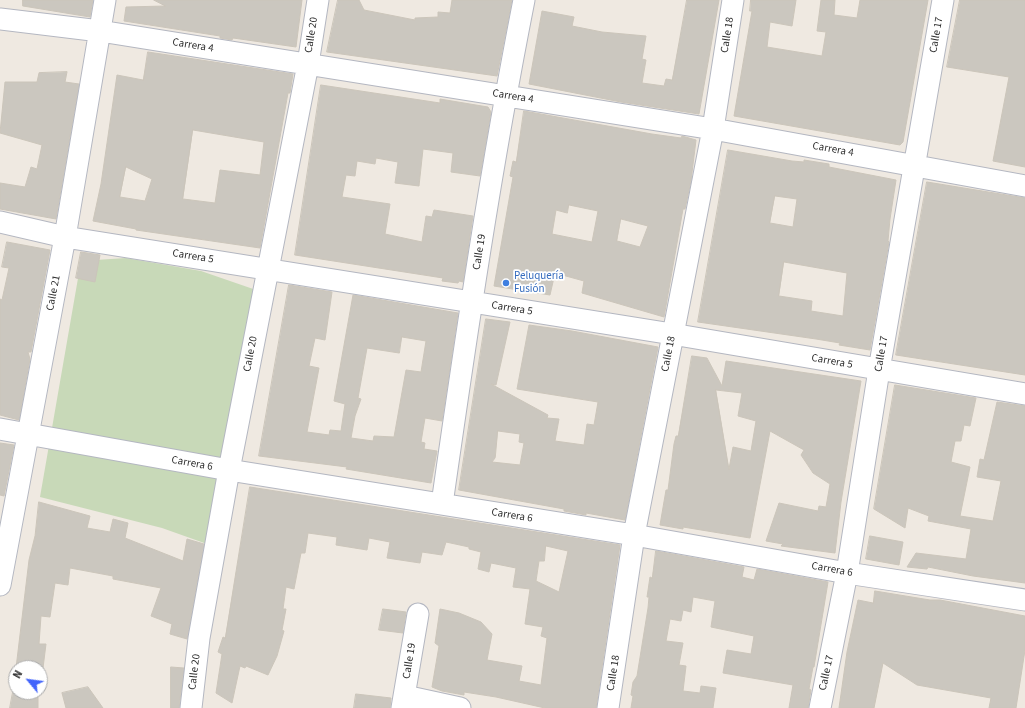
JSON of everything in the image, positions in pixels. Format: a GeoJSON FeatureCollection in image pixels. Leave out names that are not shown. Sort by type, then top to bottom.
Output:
{"type":"FeatureCollection","features":[{"type":"Feature","properties":{"kind":"street","name":"Calle 21"},"geometry":{"type":"LineString","coordinates":[[0,585],[65,237],[105,0]]}},
{"type":"Feature","properties":{"kind":"street","name":"Calle 20"},"geometry":{"type":"LineString","coordinates":[[191,708],[199,638],[229,470],[308,64],[318,0]]}},
{"type":"Feature","properties":{"kind":"street","name":"Calle 19"},"geometry":{"type":"LineString","coordinates":[[442,504],[471,303],[505,96],[524,0]]}},
{"type":"Feature","properties":{"kind":"street","name":"Calle 18"},"geometry":{"type":"LineString","coordinates":[[608,708],[634,535],[713,129],[733,0]]}},
{"type":"Feature","properties":{"kind":"street","name":"Calle 17"},"geometry":{"type":"LineString","coordinates":[[820,708],[847,573],[879,370],[943,0]]}},
{"type":"Feature","properties":{"kind":"street","name":"Carrera 4"},"geometry":{"type":"LineString","coordinates":[[0,19],[100,31],[713,129],[914,164],[1025,186]]}},
{"type":"Feature","properties":{"kind":"street","name":"Carrera 5"},"geometry":{"type":"LineString","coordinates":[[0,222],[65,237],[268,268],[471,303],[672,334],[1025,394]]}},
{"type":"Feature","properties":{"kind":"street","name":"Carrera 6"},"geometry":{"type":"LineString","coordinates":[[0,429],[229,470],[634,535],[847,573],[1025,600]]}},
{"type":"Feature","properties":{"kind":"street","name":"Calle 19"},"geometry":{"type":"LineString","coordinates":[[403,702],[418,614]]}},
{"type":"Feature","properties":{"kind":"street"},"geometry":{"type":"LineString","coordinates":[[403,702],[460,708]]}},
{"type":"Feature","properties":{"kind":"green space"},"geometry":{"type":"Polygon","coordinates":[[[126,258],[201,271],[259,291],[207,544],[162,528],[40,497],[81,261],[126,258]]]}},
{"type":"Feature","properties":{"kind":"building"},"geometry":{"type":"Polygon","coordinates":[[[23,0],[93,0],[90,17],[23,6],[23,0]]]}},
{"type":"Feature","properties":{"kind":"building"},"geometry":{"type":"Polygon","coordinates":[[[154,0],[302,0],[296,47],[233,38],[232,40],[220,38],[220,36],[124,21],[126,7],[165,6],[154,0]]]}},
{"type":"Feature","properties":{"kind":"building"},"geometry":{"type":"Polygon","coordinates":[[[338,0],[359,0],[364,10],[415,20],[415,18],[438,17],[438,12],[450,13],[452,0],[512,0],[497,76],[327,52],[338,0]]]}},
{"type":"Feature","properties":{"kind":"building"},"geometry":{"type":"Polygon","coordinates":[[[687,0],[719,0],[699,114],[621,102],[529,84],[542,11],[574,17],[572,26],[602,32],[646,36],[642,59],[646,60],[642,83],[664,86],[666,79],[672,80],[687,0]]]}},
{"type":"Feature","properties":{"kind":"building"},"geometry":{"type":"Polygon","coordinates":[[[751,0],[796,0],[792,26],[770,22],[767,47],[822,56],[826,32],[817,31],[821,0],[835,0],[834,15],[857,18],[860,0],[928,0],[903,142],[900,145],[734,116],[752,11],[750,11],[751,0]]]}},
{"type":"Feature","properties":{"kind":"building"},"geometry":{"type":"Polygon","coordinates":[[[960,0],[1025,0],[1025,167],[993,161],[1009,77],[947,67],[960,0]]]}},
{"type":"Feature","properties":{"kind":"building"},"geometry":{"type":"Polygon","coordinates":[[[148,52],[293,74],[290,93],[288,93],[260,248],[136,230],[93,221],[101,184],[117,75],[143,80],[148,52]],[[193,130],[183,199],[215,203],[220,170],[260,175],[264,142],[193,130]],[[126,167],[120,197],[145,201],[152,179],[126,167]]]}},
{"type":"Feature","properties":{"kind":"building"},"geometry":{"type":"Polygon","coordinates":[[[67,72],[65,82],[79,84],[56,219],[0,209],[0,183],[25,187],[31,167],[37,169],[42,145],[0,133],[5,82],[37,82],[39,73],[67,72]]]}},
{"type":"Feature","properties":{"kind":"building"},"geometry":{"type":"Polygon","coordinates":[[[321,85],[440,103],[440,99],[488,107],[491,112],[480,176],[451,172],[453,153],[423,149],[419,186],[395,183],[398,162],[376,158],[375,164],[357,161],[355,176],[346,175],[342,197],[390,204],[385,234],[422,242],[426,216],[432,217],[434,210],[473,216],[463,282],[459,281],[458,283],[442,281],[443,278],[295,255],[321,85]]]}},
{"type":"Feature","properties":{"kind":"building"},"geometry":{"type":"Polygon","coordinates":[[[524,111],[652,134],[681,138],[682,136],[696,140],[691,181],[685,209],[683,209],[664,317],[582,293],[584,281],[555,273],[550,295],[494,286],[513,177],[510,176],[513,161],[516,162],[524,111]],[[569,205],[567,213],[556,210],[552,234],[592,242],[598,211],[569,205]],[[621,219],[617,241],[640,247],[648,226],[621,219]]]}},
{"type":"Feature","properties":{"kind":"building"},"geometry":{"type":"Polygon","coordinates":[[[728,150],[792,161],[804,162],[804,160],[829,164],[829,167],[896,180],[890,219],[889,242],[870,350],[839,345],[840,343],[816,339],[698,322],[728,150]],[[775,196],[770,223],[793,227],[797,199],[775,196]],[[784,262],[779,296],[812,301],[811,311],[843,316],[847,273],[784,262]]]}},
{"type":"Feature","properties":{"kind":"building"},"geometry":{"type":"Polygon","coordinates":[[[927,182],[1025,198],[1025,375],[896,355],[927,182]]]}},
{"type":"Feature","properties":{"kind":"building"},"geometry":{"type":"Polygon","coordinates":[[[7,242],[50,250],[31,352],[28,352],[30,359],[19,420],[0,415],[0,299],[2,300],[9,268],[2,267],[7,242]]]}},
{"type":"Feature","properties":{"kind":"building"},"geometry":{"type":"Polygon","coordinates":[[[81,252],[100,255],[95,282],[76,278],[81,252]]]}},
{"type":"Feature","properties":{"kind":"building"},"geometry":{"type":"Polygon","coordinates":[[[289,285],[332,292],[325,340],[315,338],[309,366],[319,368],[307,432],[329,435],[330,430],[341,431],[345,404],[334,401],[353,295],[458,313],[442,421],[425,418],[421,442],[425,443],[424,449],[437,451],[431,483],[346,469],[347,467],[259,456],[289,285]],[[402,337],[399,353],[367,348],[358,398],[361,399],[355,416],[351,438],[373,441],[374,436],[394,437],[406,370],[421,372],[426,341],[402,337]]]}},
{"type":"Feature","properties":{"kind":"building"},"geometry":{"type":"Polygon","coordinates":[[[486,319],[510,322],[496,385],[491,384],[548,415],[547,418],[559,419],[555,441],[584,445],[587,424],[594,425],[598,402],[517,389],[529,325],[572,331],[658,347],[625,520],[586,513],[586,515],[564,511],[564,509],[459,490],[486,319]],[[498,431],[495,458],[492,462],[520,465],[524,443],[519,442],[520,434],[498,431]]]}},
{"type":"Feature","properties":{"kind":"building"},"geometry":{"type":"Polygon","coordinates":[[[692,356],[707,358],[722,386],[726,361],[861,381],[841,502],[835,553],[781,546],[783,544],[766,541],[779,503],[818,511],[819,506],[826,507],[830,484],[813,473],[801,455],[804,450],[770,431],[750,538],[683,527],[683,529],[660,525],[666,490],[668,490],[674,444],[676,436],[678,436],[692,356]],[[716,390],[729,469],[733,447],[751,451],[756,421],[738,416],[742,393],[716,390]]]}},
{"type":"Feature","properties":{"kind":"building"},"geometry":{"type":"Polygon","coordinates":[[[895,385],[976,398],[970,426],[964,425],[961,441],[955,441],[951,462],[970,467],[960,516],[993,521],[1001,481],[977,477],[980,459],[984,460],[997,402],[1025,406],[1025,583],[973,576],[928,567],[927,569],[907,567],[916,553],[966,559],[971,529],[928,521],[929,516],[908,508],[905,528],[874,509],[895,385]]]}},
{"type":"Feature","properties":{"kind":"building"},"geometry":{"type":"Polygon","coordinates":[[[0,443],[14,445],[4,496],[0,495],[0,443]]]}},
{"type":"Feature","properties":{"kind":"building"},"geometry":{"type":"Polygon","coordinates":[[[250,487],[620,545],[596,708],[545,708],[496,697],[464,692],[464,695],[442,691],[432,687],[439,646],[435,643],[440,609],[459,613],[481,622],[492,634],[487,660],[522,666],[519,681],[541,685],[547,638],[541,636],[543,627],[525,624],[530,589],[513,587],[516,568],[491,563],[489,572],[478,569],[481,552],[469,549],[469,547],[446,542],[442,555],[422,552],[420,563],[387,558],[390,542],[369,538],[367,550],[336,545],[337,537],[308,533],[305,553],[301,553],[294,589],[286,587],[283,609],[286,609],[282,630],[284,631],[277,656],[268,675],[246,666],[245,668],[240,666],[232,703],[216,693],[222,654],[218,652],[223,637],[225,638],[250,487]],[[546,546],[544,561],[539,561],[536,581],[559,592],[568,551],[546,546]]]}},
{"type":"Feature","properties":{"kind":"building"},"geometry":{"type":"Polygon","coordinates":[[[39,502],[90,516],[87,528],[110,532],[113,519],[128,523],[125,538],[183,561],[187,539],[204,544],[187,639],[170,634],[172,624],[151,616],[161,588],[113,579],[113,576],[70,568],[68,585],[55,583],[50,617],[41,616],[39,644],[46,644],[44,660],[17,660],[29,560],[35,536],[39,502]]]}},
{"type":"Feature","properties":{"kind":"building"},"geometry":{"type":"Polygon","coordinates":[[[870,536],[903,542],[899,565],[866,559],[870,536]]]}},
{"type":"Feature","properties":{"kind":"building"},"geometry":{"type":"Polygon","coordinates":[[[656,551],[744,567],[742,577],[754,580],[757,569],[828,582],[809,689],[811,690],[808,708],[789,708],[793,685],[723,673],[727,650],[751,654],[754,636],[711,627],[715,601],[693,597],[691,612],[683,610],[681,621],[670,619],[666,641],[683,643],[679,665],[686,666],[683,691],[700,693],[701,686],[716,688],[713,708],[631,708],[633,682],[637,676],[648,608],[649,597],[647,597],[650,577],[652,578],[656,551]]]}},
{"type":"Feature","properties":{"kind":"building"},"geometry":{"type":"Polygon","coordinates":[[[875,591],[930,600],[940,600],[1025,616],[1025,650],[1016,708],[989,708],[991,698],[917,685],[883,663],[874,708],[839,708],[847,652],[858,600],[873,603],[875,591]]]}},
{"type":"Feature","properties":{"kind":"building"},"geometry":{"type":"Polygon","coordinates":[[[383,609],[406,612],[403,633],[379,630],[383,609]]]}},
{"type":"Feature","properties":{"kind":"building"},"geometry":{"type":"Polygon","coordinates":[[[171,667],[184,668],[179,708],[171,708],[171,667]]]}},
{"type":"Feature","properties":{"kind":"building"},"geometry":{"type":"Polygon","coordinates":[[[88,687],[103,708],[66,708],[62,693],[88,687]]]}},
{"type":"Feature","properties":{"kind":"building"},"geometry":{"type":"Polygon","coordinates":[[[356,694],[391,698],[390,708],[354,708],[356,694]]]}},
{"type":"Feature","properties":{"kind":"building"},"geometry":{"type":"Polygon","coordinates":[[[12,700],[38,700],[38,708],[10,708],[12,700]]]}},
{"type":"Feature","properties":{"kind":"place","name":"Peluquería Fusión"},"geometry":{"type":"Point","coordinates":[506,283]}}]}
